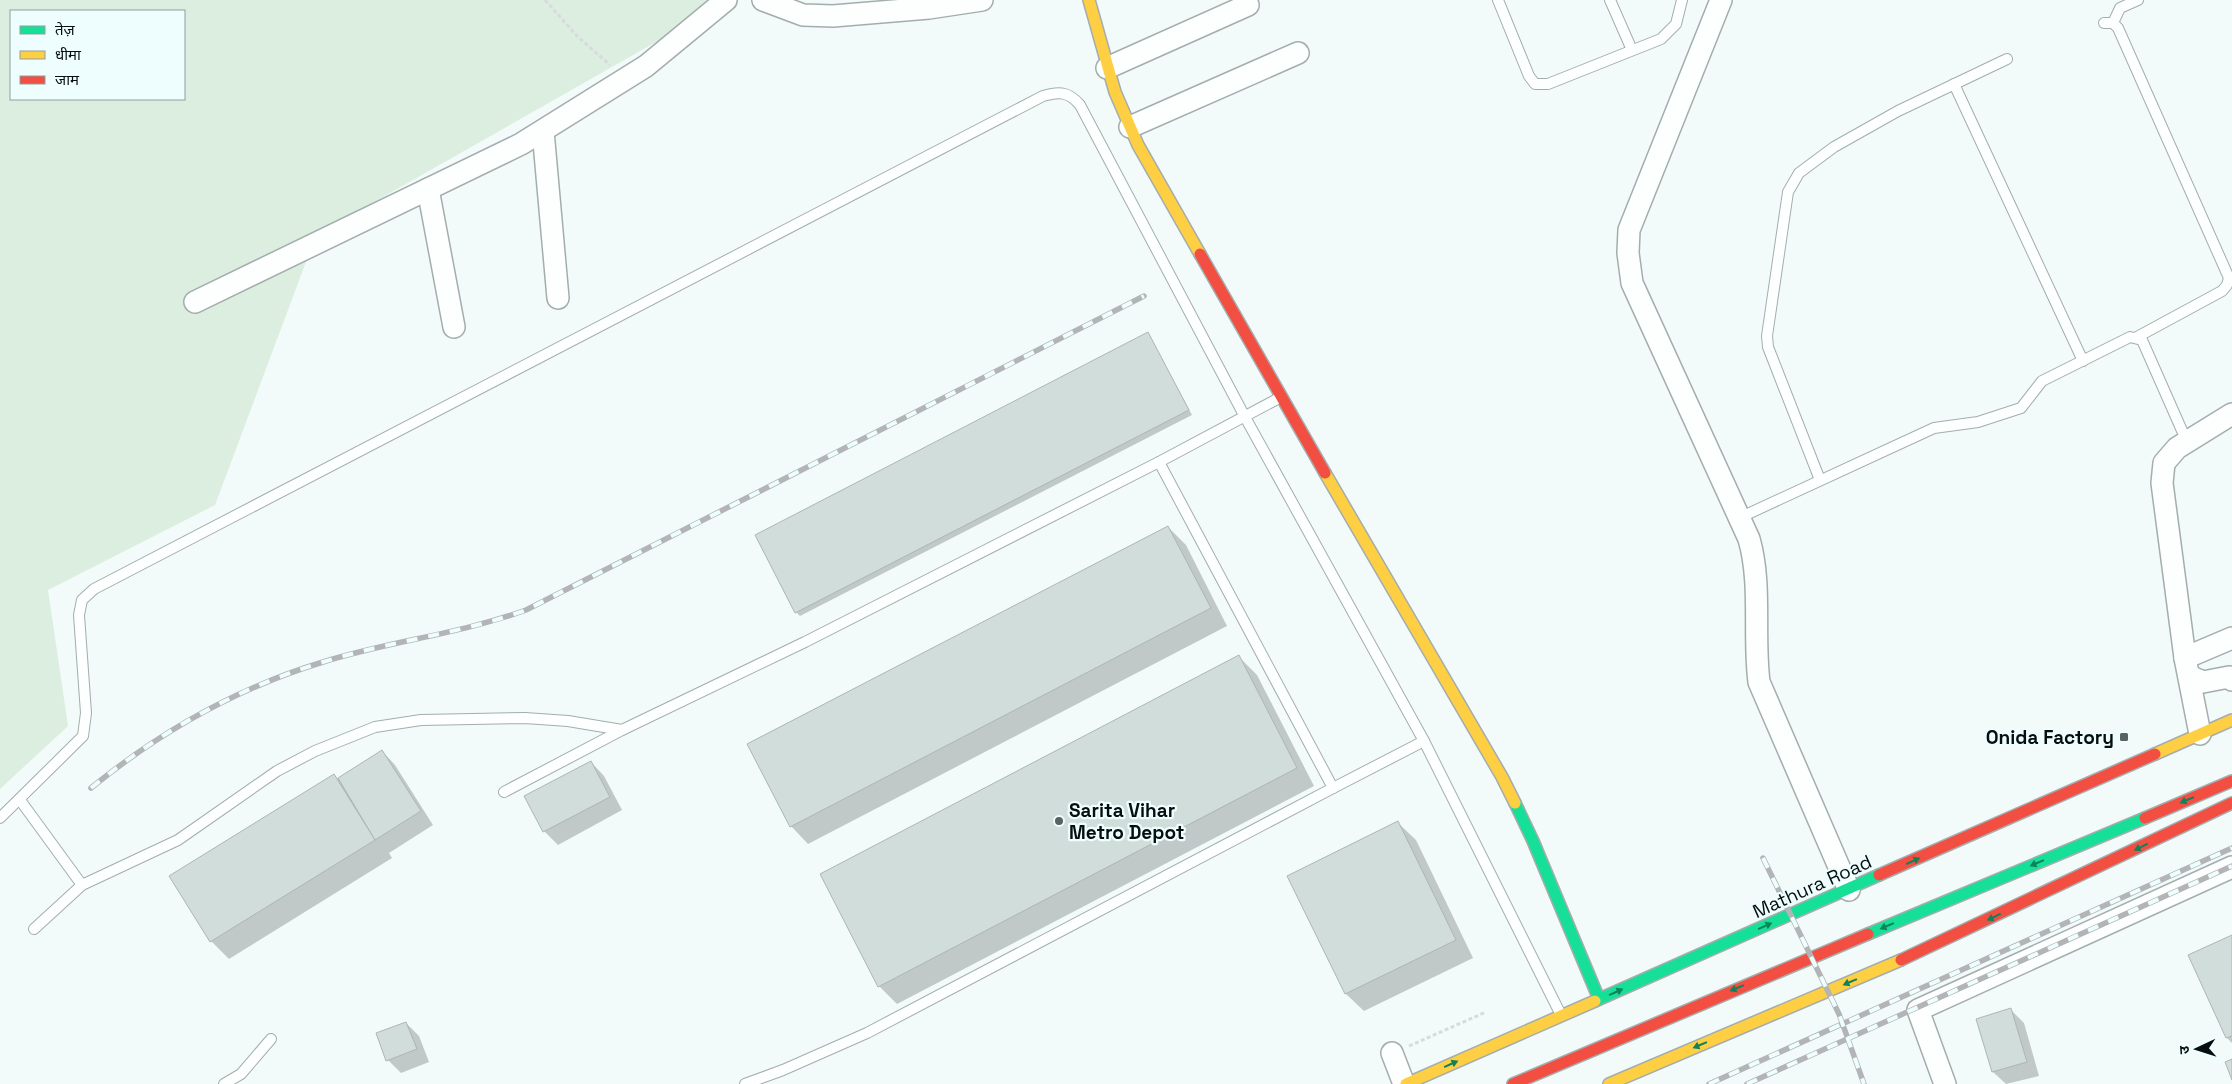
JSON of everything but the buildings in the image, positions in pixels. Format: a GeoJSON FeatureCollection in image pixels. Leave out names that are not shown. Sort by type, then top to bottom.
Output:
{"type":"FeatureCollection","features":[{"type":"Feature","properties":{"kind":"main road"},"geometry":{"type":"LineString","coordinates":[[1092,1],[1107,68],[1130,127],[1167,198],[1502,777],[1533,841],[1599,999]]}},
{"type":"Feature","properties":{"kind":"main road","name":"Mathura Road"},"geometry":{"type":"LineString","coordinates":[[1405,1084],[2232,720]]}},
{"type":"Feature","properties":{"kind":"main road"},"geometry":{"type":"LineString","coordinates":[[1513,1084],[2232,781]]}},
{"type":"Feature","properties":{"kind":"main road"},"geometry":{"type":"LineString","coordinates":[[1609,1084],[1927,949],[2232,803]]}},
{"type":"Feature","properties":{"kind":"street"},"geometry":{"type":"LineString","coordinates":[[196,302],[543,131],[646,66],[726,0]]}},
{"type":"Feature","properties":{"kind":"street"},"geometry":{"type":"LineString","coordinates":[[763,0],[803,15],[833,16],[928,4],[982,0]]}},
{"type":"Feature","properties":{"kind":"street"},"geometry":{"type":"LineString","coordinates":[[1721,0],[1629,230],[1628,253],[1632,284],[1748,539],[1754,564],[1756,662],[1759,682],[1849,890]]}},
{"type":"Feature","properties":{"kind":"street"},"geometry":{"type":"LineString","coordinates":[[1107,68],[1248,5]]}},
{"type":"Feature","properties":{"kind":"street"},"geometry":{"type":"LineString","coordinates":[[1130,127],[1298,53]]}},
{"type":"Feature","properties":{"kind":"street"},"geometry":{"type":"LineString","coordinates":[[543,131],[558,298]]}},
{"type":"Feature","properties":{"kind":"street"},"geometry":{"type":"LineString","coordinates":[[428,189],[454,327]]}},
{"type":"Feature","properties":{"kind":"street"},"geometry":{"type":"LineString","coordinates":[[2200,734],[2187,667],[2162,483],[2164,463],[2177,448],[2232,414]]}},
{"type":"Feature","properties":{"kind":"street"},"geometry":{"type":"LineString","coordinates":[[2187,667],[2232,638]]}},
{"type":"Feature","properties":{"kind":"street"},"geometry":{"type":"LineString","coordinates":[[2187,667],[2203,682],[2229,677],[2232,680]]}},
{"type":"Feature","properties":{"kind":"street"},"geometry":{"type":"LineString","coordinates":[[1944,1084],[1918,1010],[2232,867]]}},
{"type":"Feature","properties":{"kind":"street"},"geometry":{"type":"LineString","coordinates":[[1392,1053],[1405,1084]]}},
{"type":"Feature","properties":{"kind":"lane"},"geometry":{"type":"LineString","coordinates":[[1498,0],[1529,76],[1535,84],[1548,84],[1661,39],[1676,24],[1682,0]]}},
{"type":"Feature","properties":{"kind":"lane"},"geometry":{"type":"LineString","coordinates":[[1610,0],[1632,50]]}},
{"type":"Feature","properties":{"kind":"lane"},"geometry":{"type":"LineString","coordinates":[[1739,518],[1934,428],[1978,422],[2021,408],[2042,381],[2130,337],[2137,337],[2222,291],[2227,285],[2229,278],[2118,28],[2108,23],[2120,8],[2138,0]]}},
{"type":"Feature","properties":{"kind":"lane"},"geometry":{"type":"LineString","coordinates":[[1820,480],[1767,341],[1767,325],[1788,192],[1799,173],[1834,147],[1898,111],[2007,59]]}},
{"type":"Feature","properties":{"kind":"lane"},"geometry":{"type":"LineString","coordinates":[[1954,84],[2083,360]]}},
{"type":"Feature","properties":{"kind":"lane"},"geometry":{"type":"LineString","coordinates":[[0,818],[82,736],[86,713],[79,615],[82,600],[94,589],[1043,96],[1064,92],[1072,96],[1080,105],[1245,417],[1424,741],[1562,1016]]}},
{"type":"Feature","properties":{"kind":"lane"},"geometry":{"type":"LineString","coordinates":[[2137,337],[2142,340],[2187,442]]}},
{"type":"Feature","properties":{"kind":"lane"},"geometry":{"type":"LineString","coordinates":[[504,792],[622,730],[805,642],[1160,462],[1281,397]]}},
{"type":"Feature","properties":{"kind":"lane"},"geometry":{"type":"LineString","coordinates":[[1160,462],[1333,788]]}},
{"type":"Feature","properties":{"kind":"lane"},"geometry":{"type":"LineString","coordinates":[[34,929],[82,884],[178,840],[277,771],[315,751],[375,727],[422,720],[525,718],[568,721],[622,730]]}},
{"type":"Feature","properties":{"kind":"lane"},"geometry":{"type":"LineString","coordinates":[[745,1084],[784,1070],[867,1033],[1424,741]]}},
{"type":"Feature","properties":{"kind":"lane"},"geometry":{"type":"LineString","coordinates":[[20,800],[82,884]]}},
{"type":"Feature","properties":{"kind":"lane"},"geometry":{"type":"LineString","coordinates":[[224,1084],[241,1074],[272,1039]]}},
{"type":"Feature","properties":{"kind":"path"},"geometry":{"type":"LineString","coordinates":[[545,0],[577,36],[625,79]]}},
{"type":"Feature","properties":{"kind":"path"},"geometry":{"type":"LineString","coordinates":[[1392,1053],[1486,1012]]}},
{"type":"Feature","properties":{"kind":"green space"},"geometry":{"type":"Polygon","coordinates":[[[0,0],[730,0],[316,235],[215,505],[48,590],[68,726],[0,789],[0,0]]]}},
{"type":"Feature","properties":{"kind":"railway"},"geometry":{"type":"LineString","coordinates":[[91,788],[172,730],[230,698],[260,685],[323,662],[374,648],[476,625],[526,610],[1144,296]]}},
{"type":"Feature","properties":{"kind":"railway"},"geometry":{"type":"LineString","coordinates":[[1709,1084],[2232,848]]}},
{"type":"Feature","properties":{"kind":"railway"},"geometry":{"type":"LineString","coordinates":[[1763,858],[1839,1014],[1864,1084]]}},
{"type":"Feature","properties":{"kind":"railway"},"geometry":{"type":"LineString","coordinates":[[1747,1084],[2232,866]]}},
{"type":"Feature","properties":{"kind":"traffic: fast"},"geometry":{"type":"LineString","coordinates":[[1515,803],[1533,841],[1599,999]]}},
{"type":"Feature","properties":{"kind":"traffic: fast"},"geometry":{"type":"LineString","coordinates":[[1868,934],[2145,818]]}},
{"type":"Feature","properties":{"kind":"traffic: fast"},"geometry":{"type":"LineString","coordinates":[[1595,1001],[1879,875]]}},
{"type":"Feature","properties":{"kind":"traffic: slow"},"geometry":{"type":"LineString","coordinates":[[1089,0],[1115,92],[1138,145],[1200,254]]}},
{"type":"Feature","properties":{"kind":"traffic: slow"},"geometry":{"type":"LineString","coordinates":[[1325,473],[1502,777],[1515,803]]}},
{"type":"Feature","properties":{"kind":"traffic: slow"},"geometry":{"type":"LineString","coordinates":[[2155,754],[2232,720]]}},
{"type":"Feature","properties":{"kind":"traffic: slow"},"geometry":{"type":"LineString","coordinates":[[1609,1084],[1901,960]]}},
{"type":"Feature","properties":{"kind":"traffic: slow"},"geometry":{"type":"LineString","coordinates":[[1406,1084],[1595,1001]]}},
{"type":"Feature","properties":{"kind":"traffic: jam"},"geometry":{"type":"LineString","coordinates":[[1200,254],[1325,473]]}},
{"type":"Feature","properties":{"kind":"traffic: jam"},"geometry":{"type":"LineString","coordinates":[[1879,875],[2155,754]]}},
{"type":"Feature","properties":{"kind":"traffic: jam"},"geometry":{"type":"LineString","coordinates":[[2145,818],[2232,781]]}},
{"type":"Feature","properties":{"kind":"traffic: jam"},"geometry":{"type":"LineString","coordinates":[[1901,960],[2232,803]]}},
{"type":"Feature","properties":{"kind":"traffic: jam"},"geometry":{"type":"LineString","coordinates":[[1513,1084],[1868,934]]}},
{"type":"Feature","properties":{"kind":"place","name":"Onida Factory"},"geometry":{"type":"Point","coordinates":[2124,737]}},
{"type":"Feature","properties":{"kind":"place","name":"Sarita Vihar Metro Depot"},"geometry":{"type":"Point","coordinates":[1059,821]}}]}
